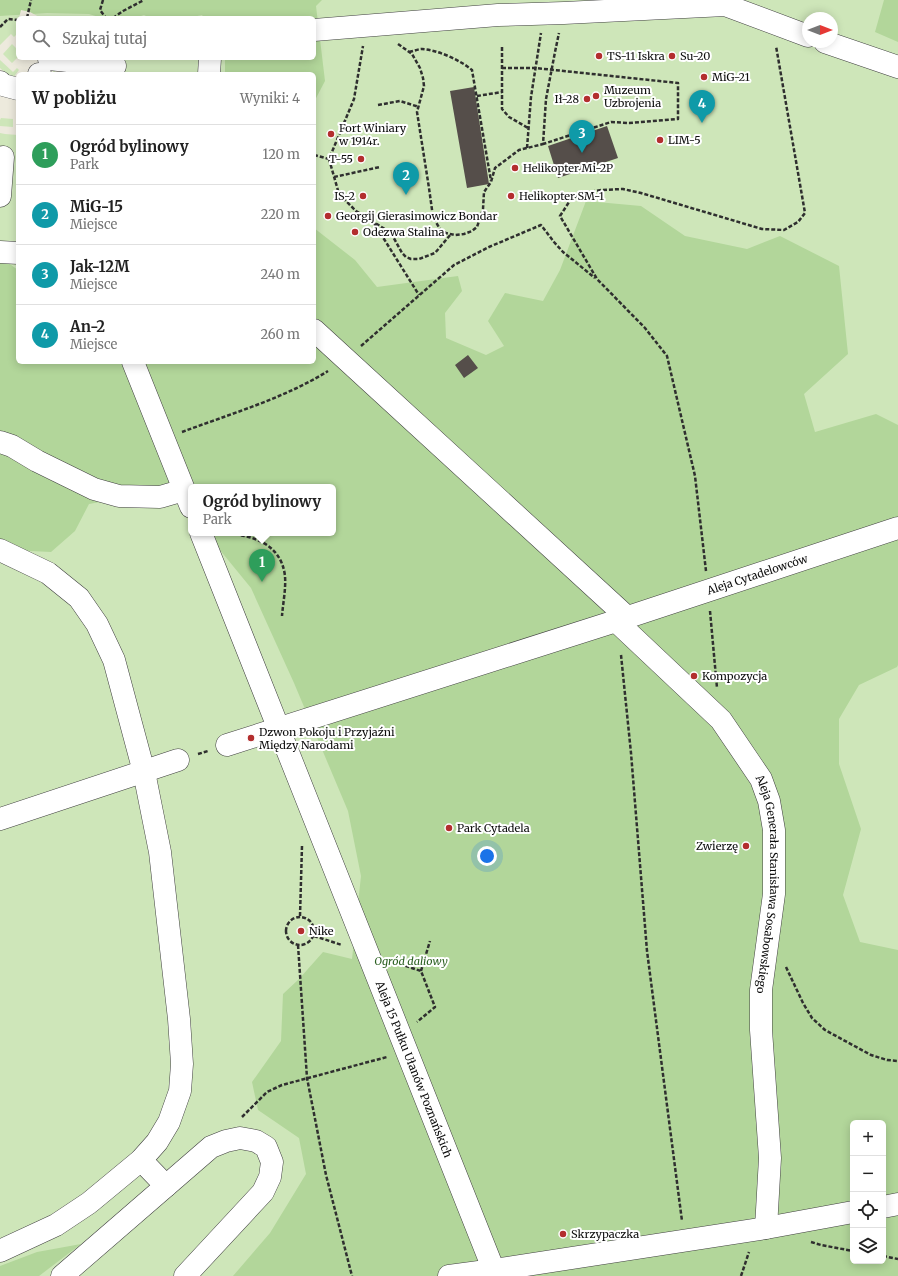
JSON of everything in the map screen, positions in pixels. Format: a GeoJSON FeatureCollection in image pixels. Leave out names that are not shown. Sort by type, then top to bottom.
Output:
{"type":"FeatureCollection","features":[{"type":"Feature","properties":{"kind":"street"},"geometry":{"type":"LineString","coordinates":[[316,30],[498,15],[725,4],[802,34]]}},
{"type":"Feature","properties":{"kind":"street"},"geometry":{"type":"LineString","coordinates":[[838,47],[898,67]]}},
{"type":"Feature","properties":{"kind":"street"},"geometry":{"type":"LineString","coordinates":[[209,72],[210,60]]}},
{"type":"Feature","properties":{"kind":"street"},"geometry":{"type":"LineString","coordinates":[[43,68],[115,66]]}},
{"type":"Feature","properties":{"kind":"street"},"geometry":{"type":"LineString","coordinates":[[0,196],[7,156]]}},
{"type":"Feature","properties":{"kind":"street"},"geometry":{"type":"LineString","coordinates":[[0,252],[16,253]]}},
{"type":"Feature","properties":{"kind":"street","name":"Aleja Generała Stanisława Sosabowskiego"},"geometry":{"type":"LineString","coordinates":[[316,332],[622,619],[720,720],[761,779],[769,801],[774,830],[774,894],[761,990],[761,1030],[770,1158],[766,1228]]}},
{"type":"Feature","properties":{"kind":"street"},"geometry":{"type":"LineString","coordinates":[[0,442],[12,446],[37,461],[94,489],[119,496],[187,499],[134,364]]}},
{"type":"Feature","properties":{"kind":"street","name":"Aleja Cytadelowców"},"geometry":{"type":"LineString","coordinates":[[227,745],[622,619],[898,528]]}},
{"type":"Feature","properties":{"kind":"street","name":"Aleja 15 Pułku Ułanów Poznańskich"},"geometry":{"type":"LineString","coordinates":[[202,536],[495,1273]]}},
{"type":"Feature","properties":{"kind":"street"},"geometry":{"type":"LineString","coordinates":[[0,550],[48,573],[79,598],[97,624],[114,660],[144,772],[160,852],[179,1019],[182,1064],[180,1091],[169,1122],[156,1142],[141,1160],[89,1203],[56,1225],[0,1251]]}},
{"type":"Feature","properties":{"kind":"street"},"geometry":{"type":"LineString","coordinates":[[0,819],[178,760]]}},
{"type":"Feature","properties":{"kind":"street"},"geometry":{"type":"LineString","coordinates":[[62,1276],[211,1147],[226,1141],[240,1138],[256,1141],[266,1147],[272,1162],[270,1177],[263,1192],[185,1276]]}},
{"type":"Feature","properties":{"kind":"street"},"geometry":{"type":"LineString","coordinates":[[141,1160],[166,1186]]}},
{"type":"Feature","properties":{"kind":"street"},"geometry":{"type":"LineString","coordinates":[[886,1206],[898,1204]]}},
{"type":"Feature","properties":{"kind":"street"},"geometry":{"type":"LineString","coordinates":[[449,1276],[495,1273],[850,1213]]}},
{"type":"Feature","properties":{"kind":"path"},"geometry":{"type":"LineString","coordinates":[[27,16],[31,0]]}},
{"type":"Feature","properties":{"kind":"path"},"geometry":{"type":"LineString","coordinates":[[104,0],[100,10],[104,16]]}},
{"type":"Feature","properties":{"kind":"path"},"geometry":{"type":"LineString","coordinates":[[116,16],[144,0]]}},
{"type":"Feature","properties":{"kind":"path"},"geometry":{"type":"LineString","coordinates":[[543,144],[546,99],[554,52],[564,13]]}},
{"type":"Feature","properties":{"kind":"path"},"geometry":{"type":"LineString","coordinates":[[0,27],[8,19],[16,20]]}},
{"type":"Feature","properties":{"kind":"path"},"geometry":{"type":"LineString","coordinates":[[597,279],[560,216],[571,199],[583,193],[623,189],[762,229],[784,230],[798,222],[805,213],[772,23]]}},
{"type":"Feature","properties":{"kind":"path"},"geometry":{"type":"LineString","coordinates":[[364,26],[364,42],[354,99],[329,159],[339,194],[356,211],[391,233],[402,253],[411,259],[419,259],[435,253],[451,234]]}},
{"type":"Feature","properties":{"kind":"path"},"geometry":{"type":"LineString","coordinates":[[528,148],[531,97],[541,28]]}},
{"type":"Feature","properties":{"kind":"path"},"geometry":{"type":"LineString","coordinates":[[397,44],[412,54],[423,78],[424,86],[417,112],[433,217],[440,229],[451,234],[464,234],[477,227],[483,209],[484,192],[491,182],[495,168],[519,150],[543,144],[611,122],[629,123],[678,119],[678,83],[535,68],[502,68]]}},
{"type":"Feature","properties":{"kind":"path"},"geometry":{"type":"LineString","coordinates":[[502,47],[502,109],[509,117],[528,128]]}},
{"type":"Feature","properties":{"kind":"path"},"geometry":{"type":"LineString","coordinates":[[409,52],[420,49],[433,50],[463,63],[472,70],[491,182]]}},
{"type":"Feature","properties":{"kind":"path"},"geometry":{"type":"LineString","coordinates":[[477,96],[502,92]]}},
{"type":"Feature","properties":{"kind":"path"},"geometry":{"type":"LineString","coordinates":[[378,105],[400,101],[419,107]]}},
{"type":"Feature","properties":{"kind":"path"},"geometry":{"type":"LineString","coordinates":[[316,156],[329,159]]}},
{"type":"Feature","properties":{"kind":"path"},"geometry":{"type":"LineString","coordinates":[[334,177],[380,167]]}},
{"type":"Feature","properties":{"kind":"path"},"geometry":{"type":"LineString","coordinates":[[374,222],[419,295]]}},
{"type":"Feature","properties":{"kind":"path"},"geometry":{"type":"LineString","coordinates":[[163,439],[270,399],[314,380],[346,360],[454,265],[489,247],[541,225],[563,252],[597,279],[645,328],[667,356],[695,476],[708,591],[720,720]]}},
{"type":"Feature","properties":{"kind":"path"},"geometry":{"type":"LineString","coordinates":[[244,536],[264,543],[276,552],[282,562],[285,577],[282,616]]}},
{"type":"Feature","properties":{"kind":"path"},"geometry":{"type":"LineString","coordinates":[[622,619],[624,679],[647,951],[684,1241]]}},
{"type":"Feature","properties":{"kind":"path"},"geometry":{"type":"LineString","coordinates":[[178,760],[227,745]]}},
{"type":"Feature","properties":{"kind":"path"},"geometry":{"type":"LineString","coordinates":[[300,916],[302,838]]}},
{"type":"Feature","properties":{"kind":"path"},"geometry":{"type":"LineString","coordinates":[[300,916],[305,917],[313,925],[315,930],[314,936],[307,944],[298,945],[292,943],[288,939],[286,927],[289,921],[300,916]]}},
{"type":"Feature","properties":{"kind":"path"},"geometry":{"type":"LineString","coordinates":[[314,936],[328,940]]}},
{"type":"Feature","properties":{"kind":"path"},"geometry":{"type":"LineString","coordinates":[[241,1119],[267,1092],[282,1085],[404,1045],[435,1007],[421,971],[430,941]]}},
{"type":"Feature","properties":{"kind":"path"},"geometry":{"type":"LineString","coordinates":[[298,945],[307,1078],[326,1175],[352,1276]]}},
{"type":"Feature","properties":{"kind":"path"},"geometry":{"type":"LineString","coordinates":[[767,947],[784,962],[803,1004],[812,1018],[825,1030],[871,1055],[887,1060],[898,1061]]}},
{"type":"Feature","properties":{"kind":"path"},"geometry":{"type":"LineString","coordinates":[[393,962],[421,971]]}},
{"type":"Feature","properties":{"kind":"path"},"geometry":{"type":"LineString","coordinates":[[886,1257],[898,1259]]}},
{"type":"Feature","properties":{"kind":"green space","name":"Park Cytadela"},"geometry":{"type":"Polygon","coordinates":[[[0,0],[898,0],[898,1276],[0,1276],[0,0]]]}},
{"type":"Feature","properties":{"kind":"green space"},"geometry":{"type":"Polygon","coordinates":[[[0,0],[322,0],[316,6],[325,81],[316,98],[316,72],[225,72],[225,60],[316,60],[316,16],[96,16],[89,14],[47,13],[0,16],[0,0]]]}},
{"type":"Feature","properties":{"kind":"green space"},"geometry":{"type":"Polygon","coordinates":[[[884,0],[898,0],[898,42],[875,32],[884,0]]]}},
{"type":"Feature","properties":{"kind":"green space","name":"Ogród daliowy"},"geometry":{"type":"Polygon","coordinates":[[[586,201],[641,206],[685,236],[747,249],[780,236],[839,266],[848,354],[804,394],[815,432],[876,414],[898,425],[898,665],[897,667],[859,685],[839,719],[839,764],[861,829],[843,895],[860,942],[898,950],[898,1276],[233,1276],[270,1233],[306,1174],[299,1138],[258,1110],[252,1082],[281,1041],[283,994],[299,979],[323,952],[352,959],[361,876],[348,811],[294,683],[251,588],[208,536],[336,536],[336,484],[188,484],[188,490],[178,499],[154,492],[89,504],[75,531],[51,552],[10,550],[0,547],[0,257],[16,269],[16,364],[316,364],[316,230],[355,260],[377,287],[458,276],[462,291],[445,313],[446,338],[486,355],[504,346],[488,321],[505,293],[543,301],[560,270],[586,201]]]}},
{"type":"Feature","properties":{"kind":"green space"},"geometry":{"type":"Polygon","coordinates":[[[81,1244],[39,1276],[0,1276],[0,1266],[37,1252],[81,1244]]]}},
{"type":"Feature","properties":{"kind":"shaded area"},"geometry":{"type":"Polygon","coordinates":[[[21,10],[30,12],[37,16],[20,16],[21,10]]]}},
{"type":"Feature","properties":{"kind":"shaded area"},"geometry":{"type":"Polygon","coordinates":[[[11,34],[14,37],[16,35],[16,48],[12,44],[3,54],[12,63],[16,59],[93,60],[91,72],[83,72],[75,69],[74,72],[71,72],[63,66],[62,72],[55,72],[56,64],[53,72],[17,72],[19,70],[17,68],[13,72],[0,60],[0,45],[11,34]]]}},
{"type":"Feature","properties":{"kind":"shaded area"},"geometry":{"type":"Polygon","coordinates":[[[0,68],[12,79],[16,74],[16,135],[0,133],[0,126],[13,127],[13,119],[1,118],[0,120],[0,68]]]}},
{"type":"Feature","properties":{"kind":"building"},"geometry":{"type":"Polygon","coordinates":[[[474,87],[489,184],[467,188],[450,91],[474,87]]]}},
{"type":"Feature","properties":{"kind":"building"},"geometry":{"type":"Polygon","coordinates":[[[607,126],[618,158],[558,178],[548,146],[607,126]]]}},
{"type":"Feature","properties":{"kind":"building"},"geometry":{"type":"Polygon","coordinates":[[[468,355],[478,368],[464,378],[455,365],[468,355]]]}},
{"type":"Feature","properties":{"kind":"place","name":"TS-11 Iskra"},"geometry":{"type":"Point","coordinates":[599,56]}},
{"type":"Feature","properties":{"kind":"place","name":"Su-20"},"geometry":{"type":"Point","coordinates":[672,56]}},
{"type":"Feature","properties":{"kind":"place","name":"MiG-21"},"geometry":{"type":"Point","coordinates":[704,77]}},
{"type":"Feature","properties":{"kind":"place","name":"Muzeum Uzbrojenia"},"geometry":{"type":"Point","coordinates":[596,96]}},
{"type":"Feature","properties":{"kind":"place","name":"Ił-28"},"geometry":{"type":"Point","coordinates":[587,99]}},
{"type":"Feature","properties":{"kind":"place","name":"An-2"},"geometry":{"type":"Point","coordinates":[702,123]}},
{"type":"Feature","properties":{"kind":"place","name":"Fort Winiary w 1914r."},"geometry":{"type":"Point","coordinates":[331,134]}},
{"type":"Feature","properties":{"kind":"place","name":"LIM-5"},"geometry":{"type":"Point","coordinates":[660,140]}},
{"type":"Feature","properties":{"kind":"place","name":"Jak-12M"},"geometry":{"type":"Point","coordinates":[582,153]}},
{"type":"Feature","properties":{"kind":"place","name":"T-55"},"geometry":{"type":"Point","coordinates":[361,159]}},
{"type":"Feature","properties":{"kind":"place","name":"Helikopter Mi-2P"},"geometry":{"type":"Point","coordinates":[515,168]}},
{"type":"Feature","properties":{"kind":"place","name":"MiG-15"},"geometry":{"type":"Point","coordinates":[406,195]}},
{"type":"Feature","properties":{"kind":"place","name":"IS-2"},"geometry":{"type":"Point","coordinates":[363,196]}},
{"type":"Feature","properties":{"kind":"place","name":"Helikopter SM-1"},"geometry":{"type":"Point","coordinates":[511,196]}},
{"type":"Feature","properties":{"kind":"place","name":"Georgij Gierasimowicz Bondar"},"geometry":{"type":"Point","coordinates":[328,216]}},
{"type":"Feature","properties":{"kind":"place","name":"Odezwa Stalina"},"geometry":{"type":"Point","coordinates":[355,232]}},
{"type":"Feature","properties":{"kind":"place","name":"Ogród bylinowy"},"geometry":{"type":"Point","coordinates":[262,582]}},
{"type":"Feature","properties":{"kind":"place","name":"Kompozycja"},"geometry":{"type":"Point","coordinates":[694,676]}},
{"type":"Feature","properties":{"kind":"place","name":"Dzwon Pokoju i Przyjaźni Między Narodami"},"geometry":{"type":"Point","coordinates":[251,738]}},
{"type":"Feature","properties":{"kind":"place","name":"Park Cytadela"},"geometry":{"type":"Point","coordinates":[449,828]}},
{"type":"Feature","properties":{"kind":"place","name":"Zwierzę"},"geometry":{"type":"Point","coordinates":[746,846]}},
{"type":"Feature","properties":{"kind":"place","name":"Nike"},"geometry":{"type":"Point","coordinates":[301,931]}},
{"type":"Feature","properties":{"kind":"place","name":"Skrzypaczka"},"geometry":{"type":"Point","coordinates":[563,1234]}}]}
